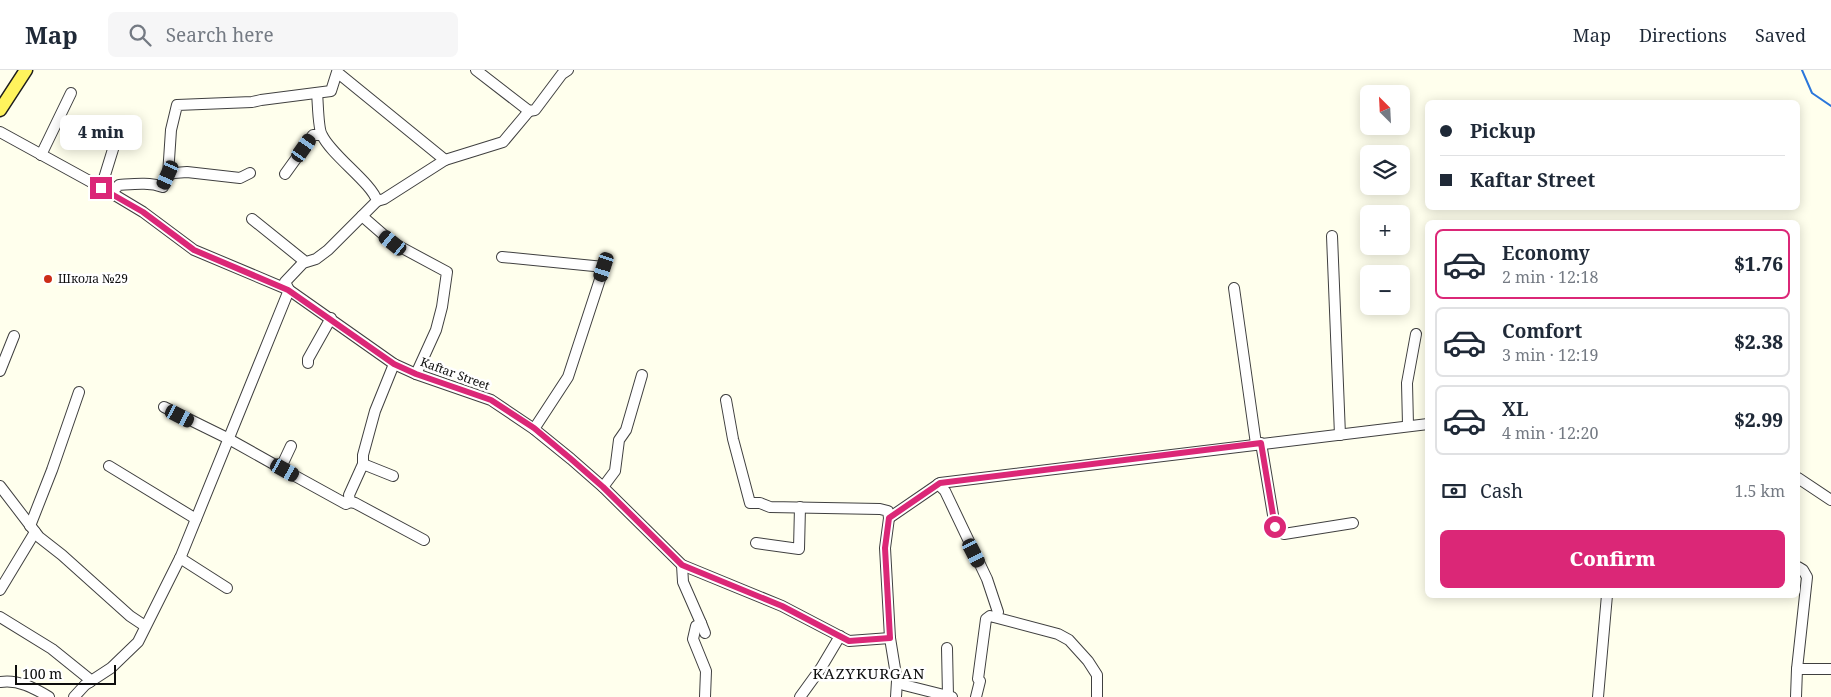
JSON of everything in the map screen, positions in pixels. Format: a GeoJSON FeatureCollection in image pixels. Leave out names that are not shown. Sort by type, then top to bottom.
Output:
{"type":"FeatureCollection","features":[{"type":"Feature","properties":{"kind":"main road"},"geometry":{"type":"LineString","coordinates":[[0,110],[26,70]]}},
{"type":"Feature","properties":{"kind":"street"},"geometry":{"type":"LineString","coordinates":[[476,70],[530,111]]}},
{"type":"Feature","properties":{"kind":"street"},"geometry":{"type":"LineString","coordinates":[[74,697],[81,688],[100,677],[138,642],[180,558],[196,519],[288,290],[285,282],[303,263],[316,259],[377,201],[384,199],[445,160],[503,142],[530,111],[535,110],[562,74],[568,70]]}},
{"type":"Feature","properties":{"kind":"street"},"geometry":{"type":"LineString","coordinates":[[111,193],[119,185],[138,183],[156,184],[163,187],[168,175],[171,130],[177,105],[252,102],[331,91],[337,71],[445,160]]}},
{"type":"Feature","properties":{"kind":"street"},"geometry":{"type":"LineString","coordinates":[[41,155],[71,92]]}},
{"type":"Feature","properties":{"kind":"street"},"geometry":{"type":"LineString","coordinates":[[317,93],[321,135],[367,186],[377,198],[377,201]]}},
{"type":"Feature","properties":{"kind":"street","name":"Kaftar Street"},"geometry":{"type":"LineString","coordinates":[[0,132],[143,212],[194,250],[288,290],[331,318],[394,364],[416,374],[491,400],[534,428],[603,487],[682,565],[782,606],[849,641],[890,638]]}},
{"type":"Feature","properties":{"kind":"street"},"geometry":{"type":"LineString","coordinates":[[90,133],[114,146],[101,188]]}},
{"type":"Feature","properties":{"kind":"street"},"geometry":{"type":"LineString","coordinates":[[285,174],[313,135],[321,135]]}},
{"type":"Feature","properties":{"kind":"street"},"geometry":{"type":"LineString","coordinates":[[168,175],[174,172],[187,172],[240,178],[250,173]]}},
{"type":"Feature","properties":{"kind":"street"},"geometry":{"type":"LineString","coordinates":[[362,216],[393,243],[446,272],[442,306],[436,330],[416,374]]}},
{"type":"Feature","properties":{"kind":"street"},"geometry":{"type":"LineString","coordinates":[[252,219],[303,260],[303,263]]}},
{"type":"Feature","properties":{"kind":"street"},"geometry":{"type":"LineString","coordinates":[[1332,236],[1340,435]]}},
{"type":"Feature","properties":{"kind":"street"},"geometry":{"type":"LineString","coordinates":[[502,256],[604,267],[568,377],[534,428]]}},
{"type":"Feature","properties":{"kind":"street"},"geometry":{"type":"LineString","coordinates":[[1234,288],[1259,443],[1275,527],[1284,534],[1353,523]]}},
{"type":"Feature","properties":{"kind":"street"},"geometry":{"type":"LineString","coordinates":[[308,363],[331,318]]}},
{"type":"Feature","properties":{"kind":"street"},"geometry":{"type":"LineString","coordinates":[[1408,425],[1407,383],[1416,334]]}},
{"type":"Feature","properties":{"kind":"street"},"geometry":{"type":"LineString","coordinates":[[0,371],[14,336]]}},
{"type":"Feature","properties":{"kind":"street"},"geometry":{"type":"LineString","coordinates":[[350,502],[350,496],[364,464],[363,455],[375,410],[394,364]]}},
{"type":"Feature","properties":{"kind":"street"},"geometry":{"type":"LineString","coordinates":[[603,487],[614,471],[620,440],[626,430],[642,375]]}},
{"type":"Feature","properties":{"kind":"street"},"geometry":{"type":"LineString","coordinates":[[0,590],[32,529],[79,392]]}},
{"type":"Feature","properties":{"kind":"street"},"geometry":{"type":"LineString","coordinates":[[726,400],[733,439],[750,503],[760,503],[770,507],[880,509],[888,511],[889,518],[885,548],[890,638],[897,681],[896,697]]}},
{"type":"Feature","properties":{"kind":"street"},"geometry":{"type":"LineString","coordinates":[[164,407],[227,438],[346,504],[350,502],[355,503],[424,540]]}},
{"type":"Feature","properties":{"kind":"street"},"geometry":{"type":"LineString","coordinates":[[889,518],[938,484],[1259,443],[1425,424]]}},
{"type":"Feature","properties":{"kind":"street"},"geometry":{"type":"LineString","coordinates":[[276,466],[283,462],[291,446]]}},
{"type":"Feature","properties":{"kind":"street"},"geometry":{"type":"LineString","coordinates":[[364,464],[393,476]]}},
{"type":"Feature","properties":{"kind":"street"},"geometry":{"type":"LineString","coordinates":[[109,466],[196,519]]}},
{"type":"Feature","properties":{"kind":"street"},"geometry":{"type":"LineString","coordinates":[[1800,479],[1831,500]]}},
{"type":"Feature","properties":{"kind":"street"},"geometry":{"type":"LineString","coordinates":[[938,484],[945,491],[987,579],[998,612],[995,617]]}},
{"type":"Feature","properties":{"kind":"street"},"geometry":{"type":"LineString","coordinates":[[0,486],[32,529],[130,616],[145,626]]}},
{"type":"Feature","properties":{"kind":"street"},"geometry":{"type":"LineString","coordinates":[[756,543],[799,549],[800,508]]}},
{"type":"Feature","properties":{"kind":"street"},"geometry":{"type":"LineString","coordinates":[[180,558],[227,588]]}},
{"type":"Feature","properties":{"kind":"street"},"geometry":{"type":"LineString","coordinates":[[682,565],[683,582],[703,628],[696,626],[693,639],[706,671],[705,697]]}},
{"type":"Feature","properties":{"kind":"street"},"geometry":{"type":"LineString","coordinates":[[1796,697],[1797,668],[1807,577],[1803,570],[1800,569]]}},
{"type":"Feature","properties":{"kind":"street"},"geometry":{"type":"LineString","coordinates":[[1598,697],[1607,598]]}},
{"type":"Feature","properties":{"kind":"street"},"geometry":{"type":"LineString","coordinates":[[976,697],[980,681],[978,679],[986,619],[990,616],[1058,634],[1069,640],[1088,661],[1097,675],[1097,697]]}},
{"type":"Feature","properties":{"kind":"street"},"geometry":{"type":"LineString","coordinates":[[0,617],[52,649],[88,678],[90,682]]}},
{"type":"Feature","properties":{"kind":"street"},"geometry":{"type":"LineString","coordinates":[[800,697],[821,668],[840,636]]}},
{"type":"Feature","properties":{"kind":"street"},"geometry":{"type":"LineString","coordinates":[[897,681],[904,685],[950,696],[947,648]]}},
{"type":"Feature","properties":{"kind":"street"},"geometry":{"type":"LineString","coordinates":[[1797,668],[1831,669]]}},
{"type":"Feature","properties":{"kind":"street"},"geometry":{"type":"LineString","coordinates":[[0,682],[5,681],[28,685],[49,697]]}},
{"type":"Feature","properties":{"kind":"waterway"},"geometry":{"type":"LineString","coordinates":[[1802,70],[1812,93],[1831,106]]}},
{"type":"Feature","properties":{"kind":"place","name":"Школа №29"},"geometry":{"type":"Point","coordinates":[48,279]}},
{"type":"Feature","properties":{"kind":"district","name":"KAZYKURGAN"},"geometry":{"type":"Point","coordinates":[869,674]}},
{"type":"Feature","properties":{"kind":"route"},"geometry":{"type":"LineString","coordinates":[[101,188],[143,212],[194,250],[288,290],[331,318],[394,364],[416,374],[491,400],[534,428],[571,459],[603,487],[682,565],[782,606],[849,641],[890,638],[885,548],[889,518],[940,483],[1261,443],[1275,527]]}}]}
